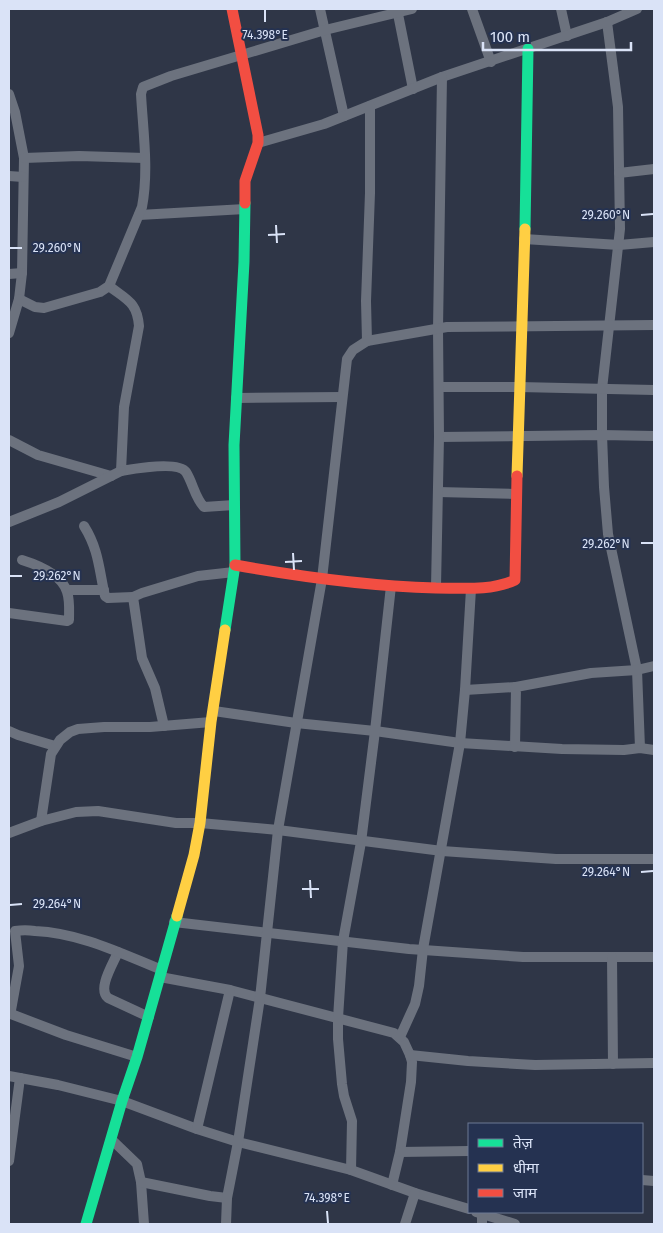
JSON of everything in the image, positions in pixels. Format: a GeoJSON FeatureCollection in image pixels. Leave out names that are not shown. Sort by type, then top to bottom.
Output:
{"type":"FeatureCollection","features":[{"type":"Feature","properties":{"kind":"street"},"geometry":{"type":"LineString","coordinates":[[86,1224],[122,1101],[138,1057],[194,855],[235,569],[236,398],[244,262],[245,181],[258,143],[258,135],[232,9]]}},
{"type":"Feature","properties":{"kind":"street"},"geometry":{"type":"LineString","coordinates":[[320,9],[344,116]]}},
{"type":"Feature","properties":{"kind":"street"},"geometry":{"type":"LineString","coordinates":[[19,299],[35,307],[44,308],[100,292],[110,286],[143,200],[145,158],[141,94],[143,87],[172,76],[325,30],[397,10],[412,9]]}},
{"type":"Feature","properties":{"kind":"street"},"geometry":{"type":"LineString","coordinates":[[472,9],[491,62]]}},
{"type":"Feature","properties":{"kind":"street"},"geometry":{"type":"LineString","coordinates":[[561,9],[568,36]]}},
{"type":"Feature","properties":{"kind":"street"},"geometry":{"type":"LineString","coordinates":[[258,143],[324,124],[442,77],[568,36],[637,9]]}},
{"type":"Feature","properties":{"kind":"street"},"geometry":{"type":"LineString","coordinates":[[397,10],[413,89]]}},
{"type":"Feature","properties":{"kind":"street"},"geometry":{"type":"LineString","coordinates":[[607,22],[618,107],[620,229],[611,324],[602,389],[602,435],[608,534],[637,670],[640,748]]}},
{"type":"Feature","properties":{"kind":"street"},"geometry":{"type":"LineString","coordinates":[[84,526],[98,556],[105,596],[108,598],[133,597],[198,576],[235,569],[391,586],[471,589],[509,585],[515,580],[519,387],[527,172],[528,49]]}},
{"type":"Feature","properties":{"kind":"street"},"geometry":{"type":"LineString","coordinates":[[436,587],[442,77]]}},
{"type":"Feature","properties":{"kind":"street"},"geometry":{"type":"LineString","coordinates":[[9,94],[15,112],[24,158],[22,273],[19,299],[9,334]]}},
{"type":"Feature","properties":{"kind":"street"},"geometry":{"type":"LineString","coordinates":[[367,341],[366,301],[370,194],[370,106]]}},
{"type":"Feature","properties":{"kind":"street"},"geometry":{"type":"LineString","coordinates":[[24,158],[79,156],[145,158]]}},
{"type":"Feature","properties":{"kind":"street"},"geometry":{"type":"LineString","coordinates":[[619,173],[654,168]]}},
{"type":"Feature","properties":{"kind":"street"},"geometry":{"type":"LineString","coordinates":[[9,176],[23,177]]}},
{"type":"Feature","properties":{"kind":"street"},"geometry":{"type":"LineString","coordinates":[[138,215],[245,209]]}},
{"type":"Feature","properties":{"kind":"street"},"geometry":{"type":"LineString","coordinates":[[524,239],[619,244],[654,242]]}},
{"type":"Feature","properties":{"kind":"street"},"geometry":{"type":"LineString","coordinates":[[9,274],[22,273]]}},
{"type":"Feature","properties":{"kind":"street"},"geometry":{"type":"LineString","coordinates":[[110,286],[134,305],[140,326],[124,407],[116,474]]}},
{"type":"Feature","properties":{"kind":"street"},"geometry":{"type":"LineString","coordinates":[[226,1224],[227,1198],[238,1142],[260,998],[278,830],[322,579],[348,359],[353,350],[367,341],[438,329],[654,324]]}},
{"type":"Feature","properties":{"kind":"street"},"geometry":{"type":"LineString","coordinates":[[439,387],[654,390]]}},
{"type":"Feature","properties":{"kind":"street"},"geometry":{"type":"LineString","coordinates":[[236,398],[342,397]]}},
{"type":"Feature","properties":{"kind":"street"},"geometry":{"type":"LineString","coordinates":[[439,437],[654,436]]}},
{"type":"Feature","properties":{"kind":"street"},"geometry":{"type":"LineString","coordinates":[[9,440],[38,455],[116,474]]}},
{"type":"Feature","properties":{"kind":"street"},"geometry":{"type":"LineString","coordinates":[[9,522],[45,508],[116,474],[136,468],[180,468],[186,473],[200,503],[204,507],[234,505]]}},
{"type":"Feature","properties":{"kind":"street"},"geometry":{"type":"LineString","coordinates":[[438,492],[516,494]]}},
{"type":"Feature","properties":{"kind":"street"},"geometry":{"type":"LineString","coordinates":[[9,613],[67,621],[69,619],[66,590],[53,573],[42,566],[22,560]]}},
{"type":"Feature","properties":{"kind":"street"},"geometry":{"type":"LineString","coordinates":[[351,1170],[352,1121],[344,1096],[338,1039],[343,941],[361,842],[376,731],[391,586]]}},
{"type":"Feature","properties":{"kind":"street"},"geometry":{"type":"LineString","coordinates":[[400,1037],[415,1004],[460,744],[466,690],[471,589]]}},
{"type":"Feature","properties":{"kind":"street"},"geometry":{"type":"LineString","coordinates":[[66,590],[104,590]]}},
{"type":"Feature","properties":{"kind":"street"},"geometry":{"type":"LineString","coordinates":[[133,597],[142,658],[155,688],[164,726]]}},
{"type":"Feature","properties":{"kind":"street"},"geometry":{"type":"LineString","coordinates":[[466,690],[516,687],[592,673],[637,670],[654,666]]}},
{"type":"Feature","properties":{"kind":"street"},"geometry":{"type":"LineString","coordinates":[[515,747],[516,687]]}},
{"type":"Feature","properties":{"kind":"street"},"geometry":{"type":"LineString","coordinates":[[41,821],[51,754],[60,740],[70,732],[78,729],[164,726],[213,717],[376,731],[460,744],[624,750],[640,748],[654,750]]}},
{"type":"Feature","properties":{"kind":"street"},"geometry":{"type":"LineString","coordinates":[[9,730],[18,735],[55,746]]}},
{"type":"Feature","properties":{"kind":"street"},"geometry":{"type":"LineString","coordinates":[[9,833],[41,821],[76,812],[98,811],[176,823],[200,823],[278,830],[442,852],[556,859],[654,858]]}},
{"type":"Feature","properties":{"kind":"street"},"geometry":{"type":"LineString","coordinates":[[174,922],[268,934],[523,957],[654,957]]}},
{"type":"Feature","properties":{"kind":"street"},"geometry":{"type":"LineString","coordinates":[[138,1057],[66,1035],[13,1015],[10,1010],[19,966],[12,933],[43,931],[68,934],[118,952],[161,973],[394,1032],[400,1037],[410,1055],[411,1082],[400,1152],[392,1185]]}},
{"type":"Feature","properties":{"kind":"street"},"geometry":{"type":"LineString","coordinates":[[118,952],[103,987],[104,995],[149,1016]]}},
{"type":"Feature","properties":{"kind":"street"},"geometry":{"type":"LineString","coordinates":[[612,958],[613,1064]]}},
{"type":"Feature","properties":{"kind":"street"},"geometry":{"type":"LineString","coordinates":[[197,1129],[230,990]]}},
{"type":"Feature","properties":{"kind":"street"},"geometry":{"type":"LineString","coordinates":[[410,1055],[535,1065],[654,1063]]}},
{"type":"Feature","properties":{"kind":"street"},"geometry":{"type":"LineString","coordinates":[[9,1076],[58,1085],[122,1101],[238,1142],[351,1170],[415,1193],[468,1209]]}},
{"type":"Feature","properties":{"kind":"street"},"geometry":{"type":"LineString","coordinates":[[9,1160],[20,1078]]}},
{"type":"Feature","properties":{"kind":"street"},"geometry":{"type":"LineString","coordinates":[[112,1140],[135,1160],[141,1182],[144,1224]]}},
{"type":"Feature","properties":{"kind":"street"},"geometry":{"type":"LineString","coordinates":[[400,1152],[468,1152]]}},
{"type":"Feature","properties":{"kind":"street"},"geometry":{"type":"LineString","coordinates":[[141,1182],[227,1198]]}},
{"type":"Feature","properties":{"kind":"street"},"geometry":{"type":"LineString","coordinates":[[406,1224],[415,1193]]}},
{"type":"Feature","properties":{"kind":"street"},"geometry":{"type":"LineString","coordinates":[[480,1217],[515,1224]]}},
{"type":"Feature","properties":{"kind":"traffic: fast"},"geometry":{"type":"LineString","coordinates":[[525,229],[528,49]]}},
{"type":"Feature","properties":{"kind":"traffic: fast"},"geometry":{"type":"LineString","coordinates":[[225,630],[235,565],[234,445],[244,262],[245,203]]}},
{"type":"Feature","properties":{"kind":"traffic: fast"},"geometry":{"type":"LineString","coordinates":[[86,1224],[137,1057],[177,916]]}},
{"type":"Feature","properties":{"kind":"traffic: slow"},"geometry":{"type":"LineString","coordinates":[[517,476],[525,229]]}},
{"type":"Feature","properties":{"kind":"traffic: slow"},"geometry":{"type":"LineString","coordinates":[[177,916],[194,855],[200,823],[211,722],[225,630]]}},
{"type":"Feature","properties":{"kind":"traffic: jam"},"geometry":{"type":"LineString","coordinates":[[232,9],[258,135],[258,143],[245,181],[245,203]]}},
{"type":"Feature","properties":{"kind":"traffic: jam"},"geometry":{"type":"LineString","coordinates":[[235,565],[310,577],[385,585],[466,588],[506,584],[515,580],[517,476]]}}]}
